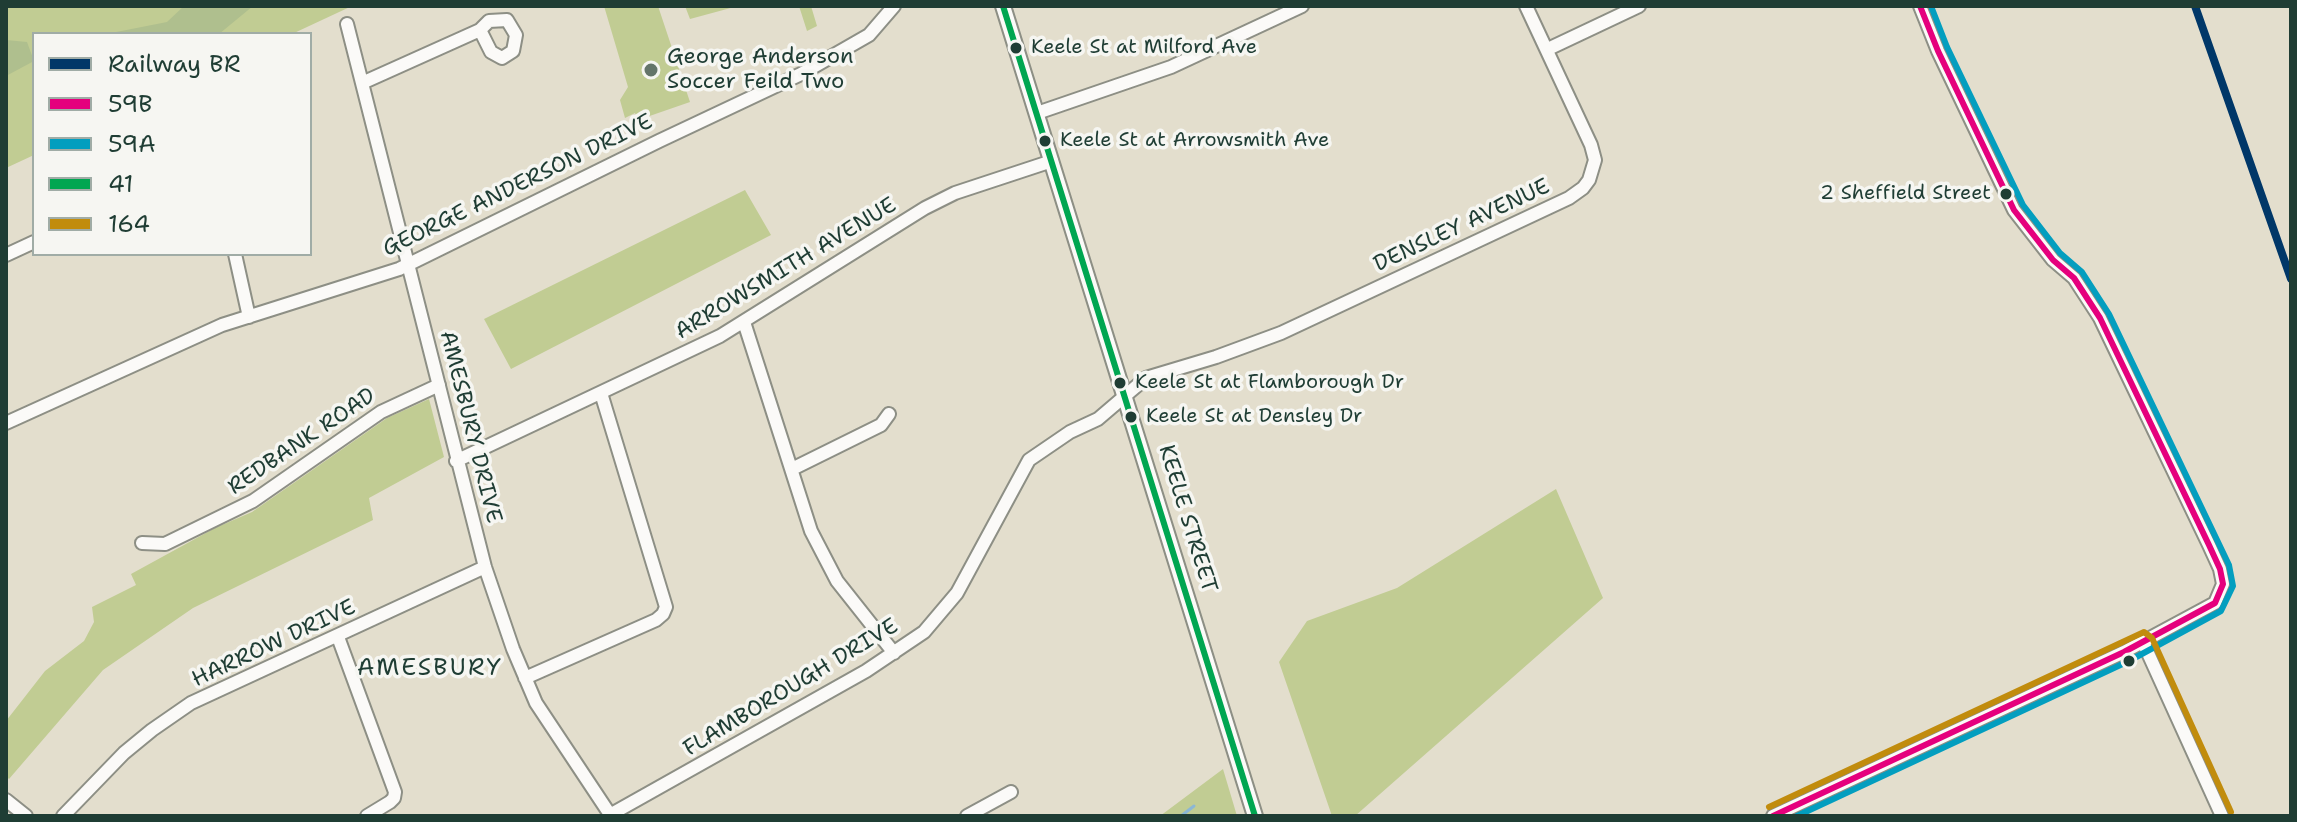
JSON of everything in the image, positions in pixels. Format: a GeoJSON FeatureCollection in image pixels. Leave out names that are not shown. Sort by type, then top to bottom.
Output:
{"type":"FeatureCollection","features":[{"type":"Feature","properties":{"kind":"main road","name":"KEELE STREET"},"geometry":{"type":"LineString","coordinates":[[1003,6],[1255,816]]}},
{"type":"Feature","properties":{"kind":"street","name":"GEORGE ANDERSON DRIVE"},"geometry":{"type":"LineString","coordinates":[[6,423],[193,337],[399,269],[801,74],[869,35],[894,6]]}},
{"type":"Feature","properties":{"kind":"street"},"geometry":{"type":"LineString","coordinates":[[1037,113],[1171,67],[1302,6]]}},
{"type":"Feature","properties":{"kind":"street","name":"DENSLEY AVENUE"},"geometry":{"type":"LineString","coordinates":[[1127,397],[1146,378],[1281,333],[1569,198],[1583,188],[1595,160],[1591,145],[1526,6]]}},
{"type":"Feature","properties":{"kind":"street"},"geometry":{"type":"LineString","coordinates":[[1548,49],[1639,6]]}},
{"type":"Feature","properties":{"kind":"street"},"geometry":{"type":"LineString","coordinates":[[1773,816],[2143,642],[2215,603],[2223,584],[2220,569],[2095,308],[2074,278],[2053,260],[2014,210],[1938,51],[1920,6]]}},
{"type":"Feature","properties":{"kind":"street","name":"AMESBURY DRIVE"},"geometry":{"type":"LineString","coordinates":[[347,24],[485,567],[536,703],[610,816]]}},
{"type":"Feature","properties":{"kind":"street"},"geometry":{"type":"LineString","coordinates":[[362,83],[480,30]]}},
{"type":"Feature","properties":{"kind":"street","name":"ARROWSMITH AVENUE"},"geometry":{"type":"LineString","coordinates":[[456,461],[680,357],[744,322],[925,208],[955,193],[1052,161]]}},
{"type":"Feature","properties":{"kind":"street"},"geometry":{"type":"LineString","coordinates":[[6,255],[32,243]]}},
{"type":"Feature","properties":{"kind":"street"},"geometry":{"type":"LineString","coordinates":[[235,256],[249,317]]}},
{"type":"Feature","properties":{"kind":"street"},"geometry":{"type":"LineString","coordinates":[[744,322],[811,531],[837,581],[894,653]]}},
{"type":"Feature","properties":{"kind":"street","name":"REDBANK ROAD"},"geometry":{"type":"LineString","coordinates":[[142,543],[165,544],[253,501],[381,412],[439,385]]}},
{"type":"Feature","properties":{"kind":"street"},"geometry":{"type":"LineString","coordinates":[[525,678],[656,620],[666,607],[601,393]]}},
{"type":"Feature","properties":{"kind":"street","name":"FLAMBOROUGH DRIVE"},"geometry":{"type":"LineString","coordinates":[[610,816],[894,653],[924,632],[957,593],[1029,460],[1070,432],[1098,419],[1127,397]]}},
{"type":"Feature","properties":{"kind":"street"},"geometry":{"type":"LineString","coordinates":[[792,469],[881,425],[889,414]]}},
{"type":"Feature","properties":{"kind":"street","name":"HARROW DRIVE"},"geometry":{"type":"LineString","coordinates":[[63,816],[124,753],[191,703],[485,567]]}},
{"type":"Feature","properties":{"kind":"street"},"geometry":{"type":"LineString","coordinates":[[338,637],[395,792],[390,802],[367,816]]}},
{"type":"Feature","properties":{"kind":"street"},"geometry":{"type":"LineString","coordinates":[[2143,642],[2222,816]]}},
{"type":"Feature","properties":{"kind":"street"},"geometry":{"type":"LineString","coordinates":[[967,816],[1011,792]]}},
{"type":"Feature","properties":{"kind":"street"},"geometry":{"type":"LineString","coordinates":[[6,800],[26,816]]}},
{"type":"Feature","properties":{"kind":"green space"},"geometry":{"type":"Polygon","coordinates":[[[6,6],[352,6],[296,32],[32,32],[32,156],[6,168],[6,6]]]}},
{"type":"Feature","properties":{"kind":"green space"},"geometry":{"type":"Polygon","coordinates":[[[184,6],[253,6],[221,32],[116,32],[167,22],[184,6]]]}},
{"type":"Feature","properties":{"kind":"green space","name":"George Anderson Soccer Feild Two"},"geometry":{"type":"Polygon","coordinates":[[[604,6],[658,6],[690,102],[638,120],[635,113],[625,118],[620,100],[628,87],[604,6]]]}},
{"type":"Feature","properties":{"kind":"green space"},"geometry":{"type":"Polygon","coordinates":[[[685,6],[738,6],[690,19],[685,6]]]}},
{"type":"Feature","properties":{"kind":"green space"},"geometry":{"type":"Polygon","coordinates":[[[799,6],[811,6],[817,26],[807,31],[799,6]]]}},
{"type":"Feature","properties":{"kind":"green space"},"geometry":{"type":"Polygon","coordinates":[[[6,40],[27,42],[32,62],[6,76],[6,40]]]}},
{"type":"Feature","properties":{"kind":"green space"},"geometry":{"type":"Polygon","coordinates":[[[745,190],[771,235],[511,369],[484,319],[745,190]]]}},
{"type":"Feature","properties":{"kind":"green space"},"geometry":{"type":"Polygon","coordinates":[[[429,399],[444,457],[369,498],[373,520],[193,608],[103,670],[9,779],[6,776],[6,721],[45,671],[84,641],[94,622],[92,607],[136,585],[131,574],[215,528],[252,512],[387,418],[429,399]]]}},
{"type":"Feature","properties":{"kind":"green space"},"geometry":{"type":"Polygon","coordinates":[[[1556,489],[1603,598],[1355,816],[1332,816],[1279,662],[1307,621],[1397,588],[1556,489]]]}},
{"type":"Feature","properties":{"kind":"green space"},"geometry":{"type":"Polygon","coordinates":[[[1223,769],[1237,816],[1160,816],[1223,769]]]}},
{"type":"Feature","properties":{"kind":"waterway"},"geometry":{"type":"LineString","coordinates":[[1181,816],[1194,806]]}},
{"type":"Feature","properties":{"kind":"rail line","name":"BR"},"geometry":{"type":"LineString","coordinates":[[2195,6],[2291,279]]}},
{"type":"Feature","properties":{"kind":"transit line","name":"41"},"geometry":{"type":"LineString","coordinates":[[1003,6],[1255,816]]}},
{"type":"Feature","properties":{"kind":"transit line","name":"59B"},"geometry":{"type":"LineString","coordinates":[[1773,816],[2124,652],[2215,603],[2223,584],[2209,545],[2100,318],[2074,278],[2053,260],[2014,210],[1938,51],[1920,6]]}},
{"type":"Feature","properties":{"kind":"transit line","name":"59A"},"geometry":{"type":"LineString","coordinates":[[1797,816],[2129,661],[2221,611],[2233,586],[2229,565],[2109,314],[2082,272],[2060,253],[2023,205],[1947,47],[1931,6]]}},
{"type":"Feature","properties":{"kind":"transit line","name":"164"},"geometry":{"type":"LineString","coordinates":[[1769,807],[2144,632],[2152,638],[2231,812]]}},
{"type":"Feature","properties":{"kind":"place","name":"Keele St at Milford Ave"},"geometry":{"type":"Point","coordinates":[1016,48]}},
{"type":"Feature","properties":{"kind":"place","name":"George Anderson Soccer Feild Two"},"geometry":{"type":"Point","coordinates":[651,70]}},
{"type":"Feature","properties":{"kind":"place","name":"Keele St at Arrowsmith Ave"},"geometry":{"type":"Point","coordinates":[1045,141]}},
{"type":"Feature","properties":{"kind":"place","name":"2 Sheffield Street"},"geometry":{"type":"Point","coordinates":[2006,194]}},
{"type":"Feature","properties":{"kind":"place","name":"Keele St at Flamborough Dr"},"geometry":{"type":"Point","coordinates":[1120,383]}},
{"type":"Feature","properties":{"kind":"place","name":"Keele St at Densley Dr"},"geometry":{"type":"Point","coordinates":[1131,417]}},
{"type":"Feature","properties":{"kind":"district","name":"AMESBURY"},"geometry":{"type":"Point","coordinates":[430,669]}}]}
